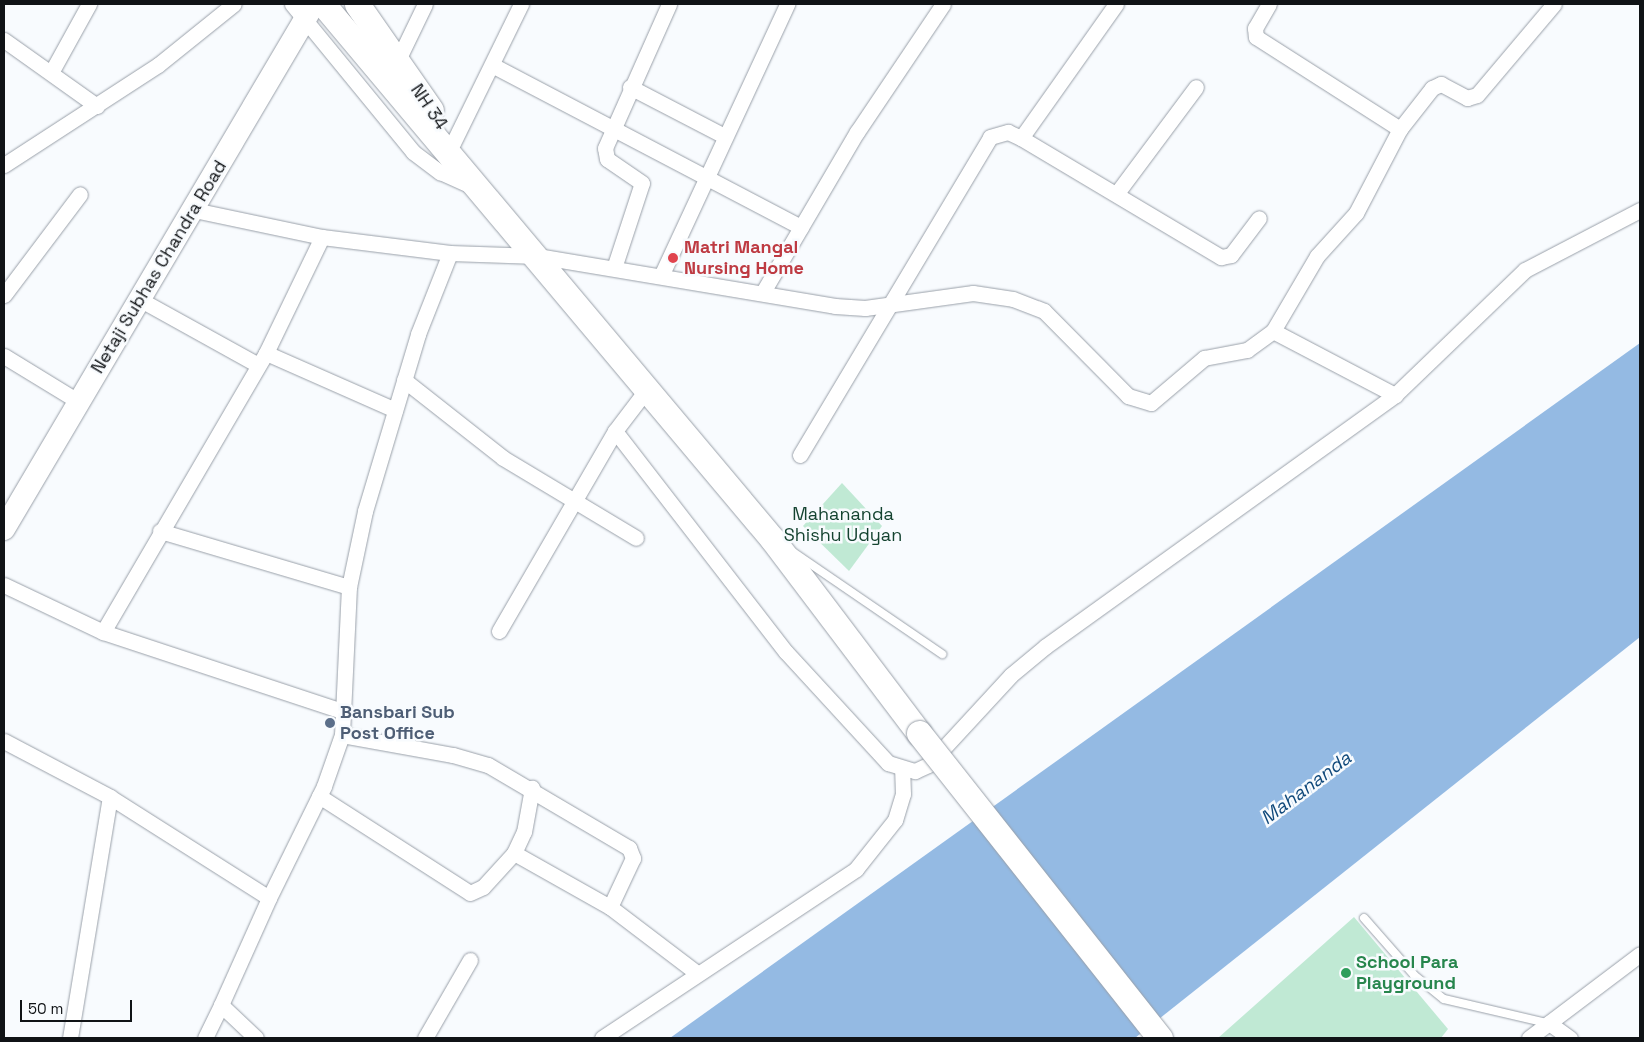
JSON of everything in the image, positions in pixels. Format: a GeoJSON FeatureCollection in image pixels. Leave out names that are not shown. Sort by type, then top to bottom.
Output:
{"type":"FeatureCollection","features":[{"type":"Feature","properties":{"kind":"main road"},"geometry":{"type":"LineString","coordinates":[[324,4],[500,211],[772,540],[919,733],[1160,1038]]}},
{"type":"Feature","properties":{"kind":"main road","name":"NH 34"},"geometry":{"type":"LineString","coordinates":[[357,4],[398,60],[500,211]]}},
{"type":"Feature","properties":{"kind":"main road","name":"Netaji Subhas Chandra Road"},"geometry":{"type":"LineString","coordinates":[[4,529],[194,210],[304,10]]}},
{"type":"Feature","properties":{"kind":"street"},"geometry":{"type":"LineString","coordinates":[[52,71],[90,4]]}},
{"type":"Feature","properties":{"kind":"street"},"geometry":{"type":"LineString","coordinates":[[4,165],[158,65],[234,4]]}},
{"type":"Feature","properties":{"kind":"street"},"geometry":{"type":"LineString","coordinates":[[398,60],[425,4]]}},
{"type":"Feature","properties":{"kind":"street"},"geometry":{"type":"LineString","coordinates":[[453,143],[521,4]]}},
{"type":"Feature","properties":{"kind":"street"},"geometry":{"type":"LineString","coordinates":[[614,268],[642,183],[604,154],[630,87],[669,4]]}},
{"type":"Feature","properties":{"kind":"street"},"geometry":{"type":"LineString","coordinates":[[661,276],[724,136],[787,4]]}},
{"type":"Feature","properties":{"kind":"street"},"geometry":{"type":"LineString","coordinates":[[763,292],[801,227],[943,4]]}},
{"type":"Feature","properties":{"kind":"street"},"geometry":{"type":"LineString","coordinates":[[1020,138],[1116,4]]}},
{"type":"Feature","properties":{"kind":"street"},"geometry":{"type":"LineString","coordinates":[[1269,4],[1255,28],[1256,37],[1400,129]]}},
{"type":"Feature","properties":{"kind":"street"},"geometry":{"type":"LineString","coordinates":[[194,210],[322,237],[450,253],[537,256],[763,292],[835,306],[888,305],[964,293],[1013,299],[1044,311],[1139,402],[1160,398],[1204,358],[1247,350],[1273,331],[1317,256],[1361,206],[1400,129],[1437,84],[1467,98],[1477,94],[1544,7]]}},
{"type":"Feature","properties":{"kind":"street"},"geometry":{"type":"LineString","coordinates":[[304,10],[413,152],[440,172],[482,191]]}},
{"type":"Feature","properties":{"kind":"street"},"geometry":{"type":"LineString","coordinates":[[4,40],[52,71],[97,106]]}},
{"type":"Feature","properties":{"kind":"street"},"geometry":{"type":"LineString","coordinates":[[492,65],[614,126],[801,227]]}},
{"type":"Feature","properties":{"kind":"street"},"geometry":{"type":"LineString","coordinates":[[630,87],[724,136]]}},
{"type":"Feature","properties":{"kind":"street"},"geometry":{"type":"LineString","coordinates":[[1117,193],[1196,87]]}},
{"type":"Feature","properties":{"kind":"street"},"geometry":{"type":"LineString","coordinates":[[800,455],[990,136],[999,132],[1020,138],[1117,193],[1225,258],[1258,218]]}},
{"type":"Feature","properties":{"kind":"street"},"geometry":{"type":"LineString","coordinates":[[4,295],[80,194]]}},
{"type":"Feature","properties":{"kind":"street"},"geometry":{"type":"LineString","coordinates":[[615,430],[786,652],[888,763],[902,770],[928,764],[1011,676],[1046,646],[1395,395],[1525,270],[1640,210]]}},
{"type":"Feature","properties":{"kind":"street"},"geometry":{"type":"LineString","coordinates":[[102,632],[262,359],[322,237]]}},
{"type":"Feature","properties":{"kind":"street"},"geometry":{"type":"LineString","coordinates":[[205,1038],[269,898],[319,796],[342,736],[345,712],[349,587],[365,511],[404,380],[450,253]]}},
{"type":"Feature","properties":{"kind":"street"},"geometry":{"type":"LineString","coordinates":[[140,299],[262,359],[395,410]]}},
{"type":"Feature","properties":{"kind":"street"},"geometry":{"type":"LineString","coordinates":[[1273,331],[1395,395]]}},
{"type":"Feature","properties":{"kind":"street"},"geometry":{"type":"LineString","coordinates":[[4,356],[79,402]]}},
{"type":"Feature","properties":{"kind":"street"},"geometry":{"type":"LineString","coordinates":[[404,380],[503,458],[636,538]]}},
{"type":"Feature","properties":{"kind":"street"},"geometry":{"type":"LineString","coordinates":[[499,631],[576,501],[615,430],[647,389]]}},
{"type":"Feature","properties":{"kind":"street"},"geometry":{"type":"LineString","coordinates":[[160,531],[349,587]]}},
{"type":"Feature","properties":{"kind":"street"},"geometry":{"type":"LineString","coordinates":[[4,584],[102,632],[345,712]]}},
{"type":"Feature","properties":{"kind":"street"},"geometry":{"type":"LineString","coordinates":[[342,736],[453,755],[488,765],[532,788],[633,853],[610,907]]}},
{"type":"Feature","properties":{"kind":"street"},"geometry":{"type":"LineString","coordinates":[[4,741],[110,797],[269,898]]}},
{"type":"Feature","properties":{"kind":"street"},"geometry":{"type":"LineString","coordinates":[[602,1038],[856,869],[896,820],[903,794],[902,770]]}},
{"type":"Feature","properties":{"kind":"street"},"geometry":{"type":"LineString","coordinates":[[319,796],[470,893],[483,887],[514,854],[524,832],[532,788]]}},
{"type":"Feature","properties":{"kind":"street"},"geometry":{"type":"LineString","coordinates":[[70,1038],[110,797]]}},
{"type":"Feature","properties":{"kind":"street"},"geometry":{"type":"LineString","coordinates":[[514,854],[610,907],[697,973]]}},
{"type":"Feature","properties":{"kind":"street"},"geometry":{"type":"LineString","coordinates":[[1529,1038],[1640,954]]}},
{"type":"Feature","properties":{"kind":"street"},"geometry":{"type":"LineString","coordinates":[[425,1038],[470,960]]}},
{"type":"Feature","properties":{"kind":"street"},"geometry":{"type":"LineString","coordinates":[[221,1005],[256,1038]]}},
{"type":"Feature","properties":{"kind":"street"},"geometry":{"type":"LineString","coordinates":[[1549,1023],[1570,1038]]}},
{"type":"Feature","properties":{"kind":"lane"},"geometry":{"type":"LineString","coordinates":[[772,540],[860,594],[942,654]]}},
{"type":"Feature","properties":{"kind":"lane"},"geometry":{"type":"LineString","coordinates":[[1364,918],[1414,974],[1444,999],[1549,1023]]}},
{"type":"Feature","properties":{"kind":"green space","name":"Mahananda Shishu Udyan"},"geometry":{"type":"Polygon","coordinates":[[[842,483],[882,526],[849,571],[803,526],[842,483]]]}},
{"type":"Feature","properties":{"kind":"green space","name":"School Para Playground"},"geometry":{"type":"Polygon","coordinates":[[[1354,917],[1448,1029],[1441,1038],[1218,1038],[1354,917]]]}},
{"type":"Feature","properties":{"kind":"water","name":"Mahananda"},"geometry":{"type":"Polygon","coordinates":[[[1640,343],[1640,637],[1135,1038],[670,1038],[1640,343]]]}},
{"type":"Feature","properties":{"kind":"place","name":"Matri Mangal Nursing Home"},"geometry":{"type":"Point","coordinates":[673,258]}},
{"type":"Feature","properties":{"kind":"place","name":"Bansbari Sub Post Office"},"geometry":{"type":"Point","coordinates":[330,723]}},
{"type":"Feature","properties":{"kind":"place","name":"School Para Playground"},"geometry":{"type":"Point","coordinates":[1346,973]}}]}
